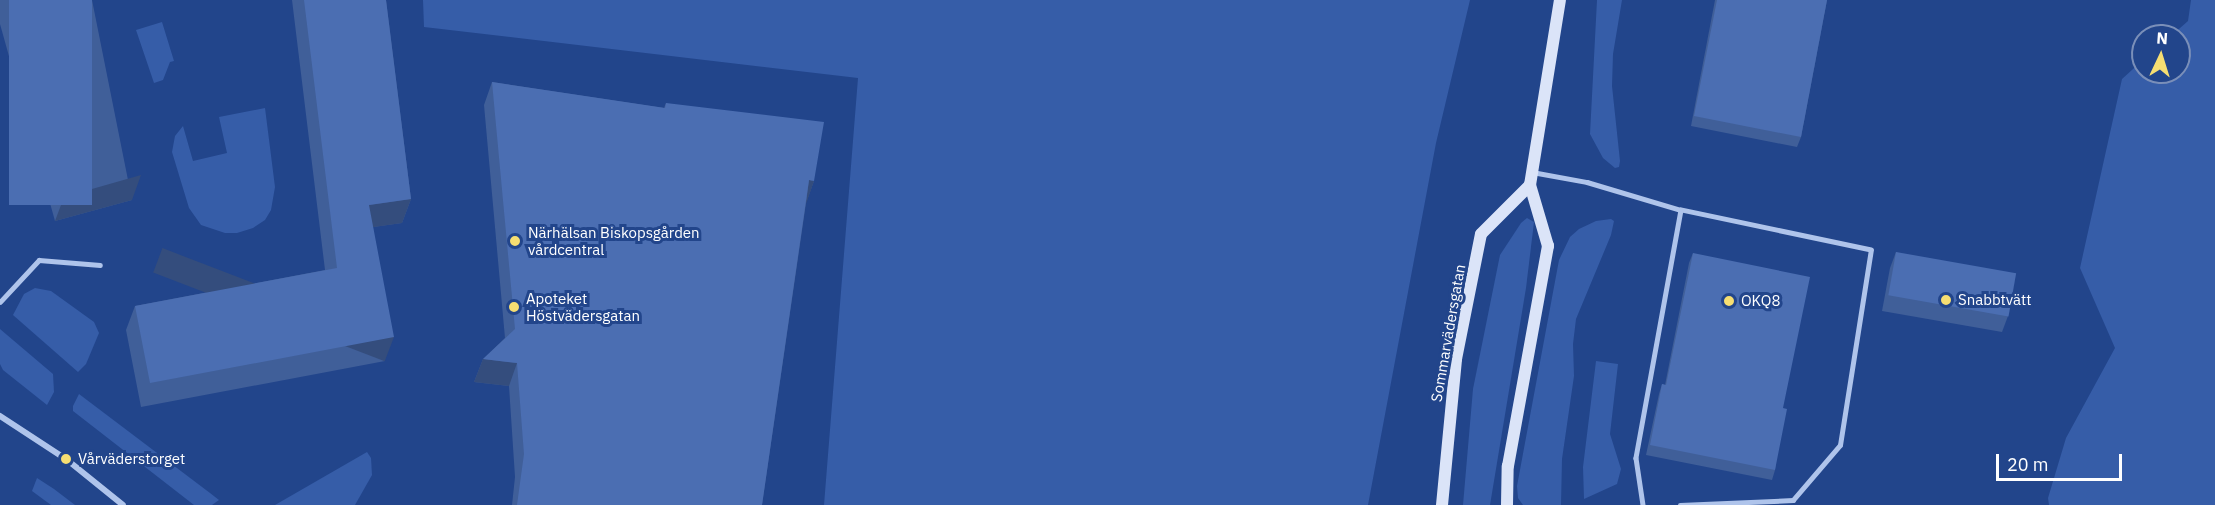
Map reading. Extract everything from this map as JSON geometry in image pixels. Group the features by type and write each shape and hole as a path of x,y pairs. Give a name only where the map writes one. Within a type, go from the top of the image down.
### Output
{"street":[{"path":"1507,505 1508,466 1548,246 1530,186 1560,0"},
{"name":"Sommarvädersgatan","path":"1442,505 1456,359 1481,234 1530,186"},
{"path":"0,416 66,459 123,505"}],"lane":[{"path":"1531,172 1587,183 1681,210 1871,250 1840,445 1793,500 1680,505"},
{"path":"1643,505 1636,458 1681,210"},
{"path":"0,302 39,260 100,265"}],"shaded area":[{"path":"423,0 1470,0 1436,143 1368,505 824,505 858,78 424,27"},
{"path":"1597,0 1622,0 1613,54 1612,86 1620,161 1619,167 1615,168 1603,158 1590,134"},
{"path":"2191,0 2215,0 2215,505 2049,505 2048,498 2066,438 2115,348 2080,268 2122,79 2131,71 2131,84 2191,84 2191,24 2185,24 2188,21"},
{"path":"162,22 174,61 170,62 163,80 154,83 136,30"},
{"path":"265,108 275,187 271,210 265,220 253,228 237,233 225,233 201,225 189,208 172,152 175,136 183,126 193,161 227,153 219,117"},
{"path":"1527,218 1534,222 1526,288 1490,505 1463,505 1473,389 1500,255 1521,223"},
{"path":"1611,219 1614,221 1611,235 1576,319 1573,344 1574,376 1562,459 1561,505 1523,505 1518,498 1517,486 1559,260 1570,237 1579,229 1596,221"},
{"path":"35,288 51,291 94,322 99,333 86,364 78,372 13,315 24,294"},
{"path":"0,329 53,374 54,392 47,405 3,370 0,364"},
{"path":"1596,361 1618,364 1610,434 1621,469 1617,484 1584,499 1583,467"},
{"path":"79,394 219,500 212,505 194,505 73,411"},
{"path":"367,452 371,458 372,475 355,505 275,505"},
{"path":"37,478 75,505 51,505 32,491"}],"building":[{"path":"9,0 92,0 92,205 9,205"},
{"path":"304,0 386,0 411,199 369,205 394,337 150,383 135,306 337,268"},
{"path":"1717,0 1827,0 1801,137 1694,116"},
{"path":"492,82 665,108 666,103 824,122 814,181 809,180 762,505 517,505 524,454 517,363 483,359 515,329"},
{"name":"Snabbtvätt","path":"1896,252 2016,273 2009,317 1888,295"},
{"path":"1693,253 1810,277 1783,408 1787,409 1775,470 1650,445 1662,384 1666,385"}],"place":[{"name":"Närhälsan Biskopsgården vårdcentral","path":"515,241"},
{"name":"Snabbtvätt","path":"1946,300"},
{"name":"OKQ8","path":"1729,301"},
{"name":"Apoteket Höstvädersgatan","path":"514,307"},
{"name":"Vårväderstorget","path":"66,459"}]}
